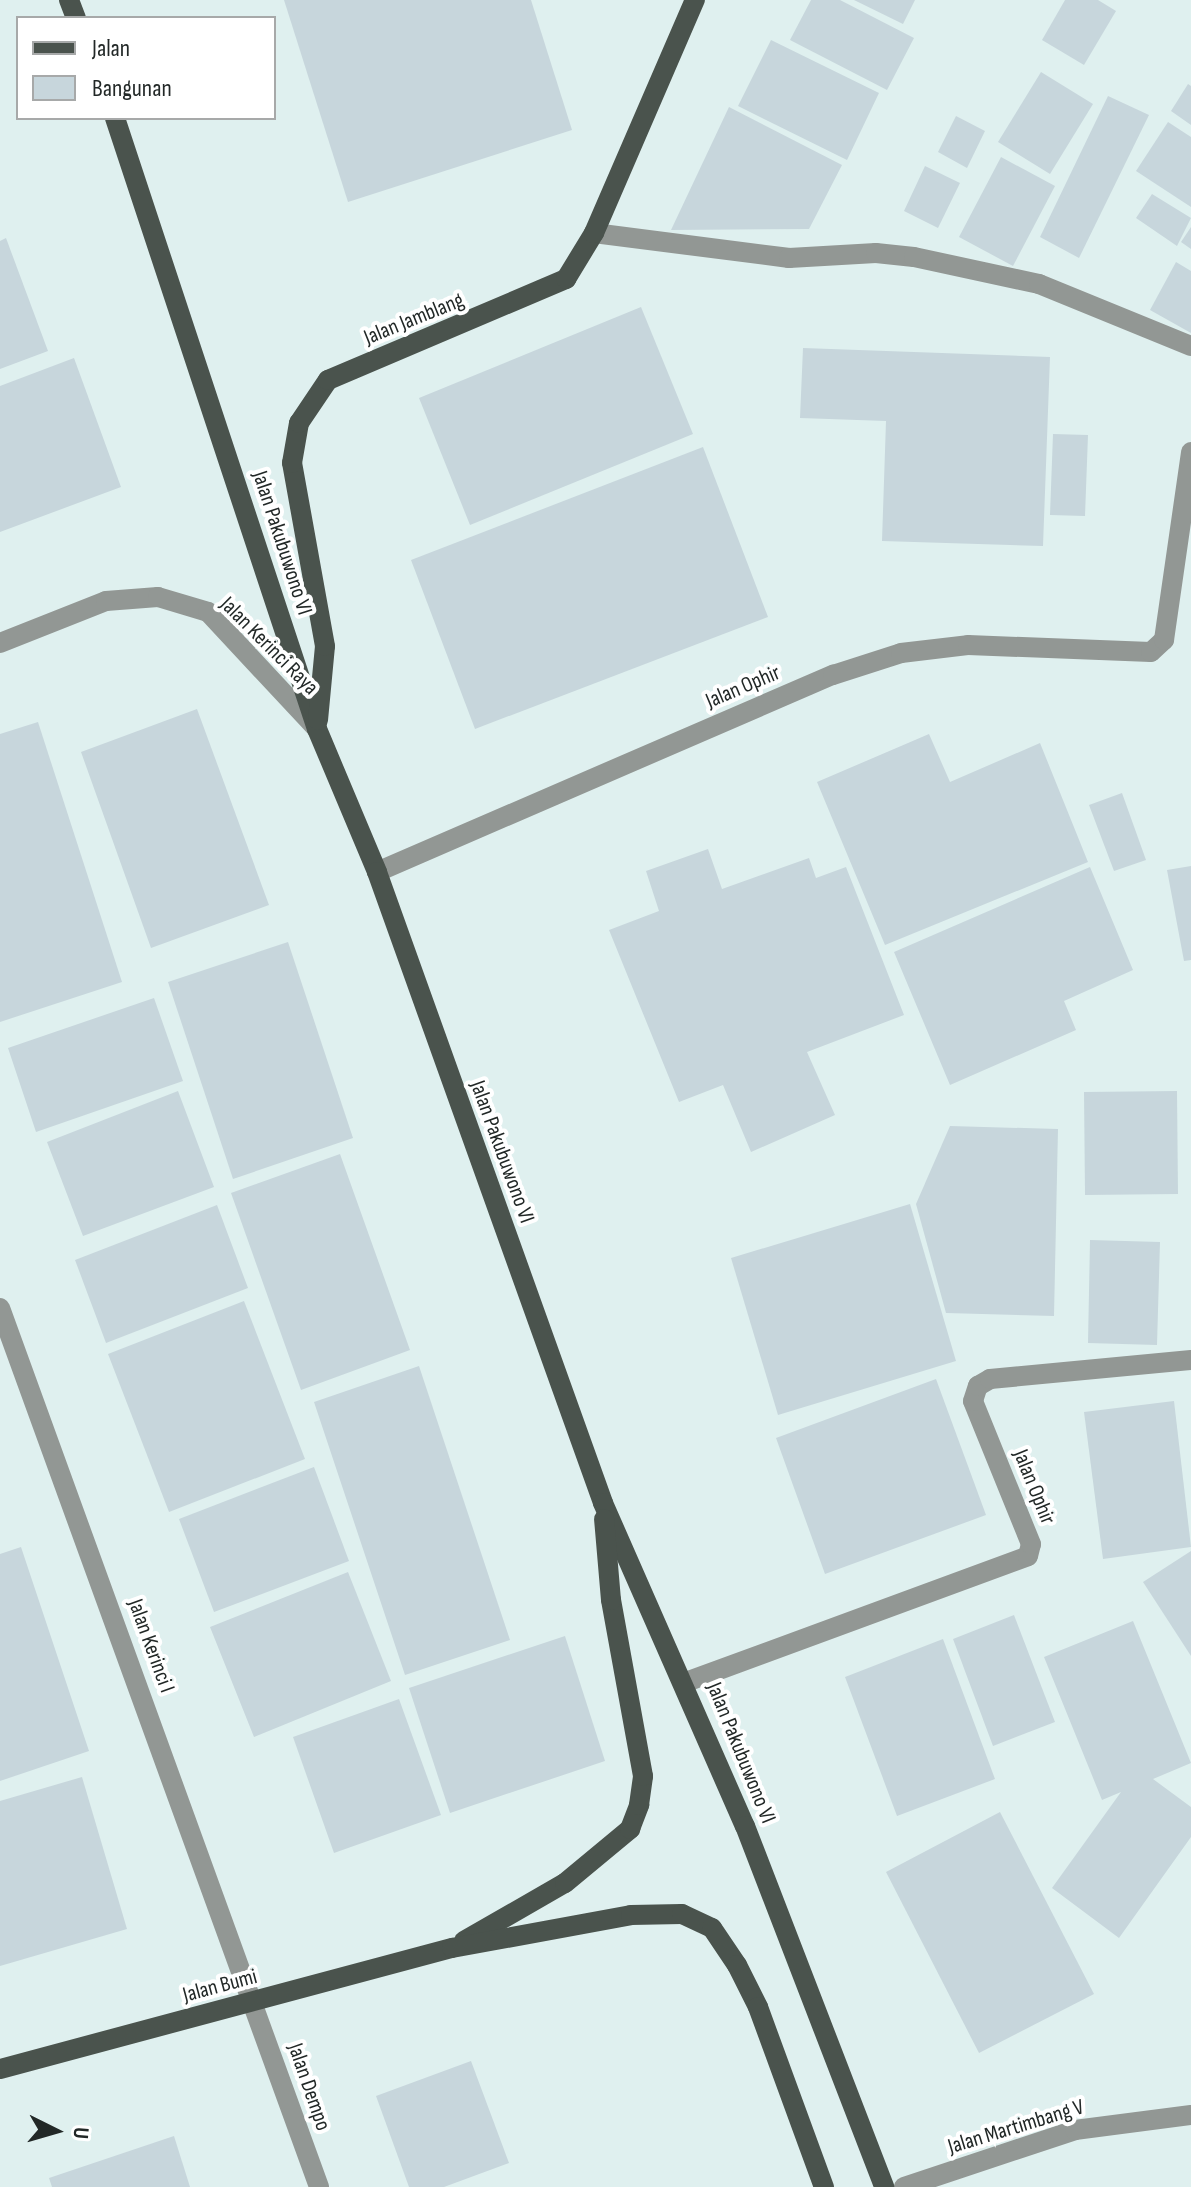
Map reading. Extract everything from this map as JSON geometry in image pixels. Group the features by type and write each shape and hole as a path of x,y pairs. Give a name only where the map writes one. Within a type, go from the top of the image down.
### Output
{"main road":[{"name":"Jalan Jamblang","path":"317,729 325,646 292,463 299,423 328,380 550,289 581,261 695,0"},
{"name":"Jalan Pakubuwono VI","path":"116,120 317,729 377,872 603,1503 686,1682 884,2187"},
{"path":"452,1948 565,1883 630,1829 639,1805 643,1776 611,1600 603,1503"},
{"path":"452,1948 631,1915 682,1914 712,1928 758,2007 824,2187"},
{"name":"Jalan Bumi","path":"0,2069 452,1948"}],"street":[{"path":"594,233 789,258 876,253 914,257 1039,284 1191,346"},
{"name":"Jalan Ophir","path":"377,872 833,675 901,653 968,645 1151,652 1164,640 1191,452"},
{"name":"Jalan Kerinci Raya","path":"0,643 106,601 158,597 208,612 317,729"},
{"name":"Jalan Kerinci I","path":"0,1308 254,2002"},
{"name":"Jalan Ophir","path":"686,1682 1028,1556 1031,1544 973,1401 978,1386 990,1379 1191,1360"},
{"name":"Jalan Dempo","path":"254,2002 319,2187"},
{"name":"Jalan Martimbang V","path":"904,2187 1075,2130 1191,2115"}],"building":[{"path":"284,0 531,0 572,130 348,202"},
{"path":"811,0 840,0 914,38 887,90 790,40"},
{"path":"854,0 915,0 903,24"},
{"path":"1065,0 1098,0 1116,11 1084,65 1042,40"},
{"path":"771,40 879,93 847,160 738,106"},
{"path":"1041,72 1093,104 1050,174 998,142"},
{"path":"1188,84 1191,86 1191,125 1171,111"},
{"path":"1108,96 1149,115 1079,258 1040,237"},
{"path":"729,107 842,165 809,229 671,230"},
{"path":"956,116 985,131 967,168 938,152"},
{"path":"1168,122 1191,137 1191,207 1136,171"},
{"path":"1001,157 1055,186 1013,266 959,237"},
{"path":"925,166 960,183 938,228 904,211"},
{"path":"1152,194 1191,218 1177,246 1136,218"},
{"path":"1191,227 1191,249 1181,242"},
{"path":"6,238 48,351 0,369 0,241"},
{"path":"1176,262 1191,271 1191,333 1150,310"},
{"path":"641,307 693,434 470,525 419,398"},
{"path":"803,348 1050,357 1043,546 882,541 886,421 800,418"},
{"path":"74,358 121,487 0,532 0,386"},
{"path":"1053,434 1088,435 1085,516 1050,515"},
{"path":"703,447 768,617 475,729 411,560"},
{"path":"197,709 269,905 151,948 81,752"},
{"path":"38,722 122,982 0,1022 0,734"},
{"path":"929,734 950,782 1040,743 1088,862 885,945 817,782"},
{"path":"1122,793 1146,860 1114,871 1089,805"},
{"path":"708,849 722,889 809,858 816,878 846,867 904,1015 807,1052 835,1115 751,1152 723,1085 679,1102 609,930 659,911 646,871"},
{"path":"1191,866 1191,960 1184,961 1167,870"},
{"path":"1090,867 1133,970 1064,1001 1076,1030 950,1085 894,952"},
{"path":"288,942 353,1138 233,1179 168,982"},
{"path":"154,998 183,1081 36,1132 8,1048"},
{"path":"178,1091 214,1187 83,1236 47,1142"},
{"path":"1177,1091 1178,1194 1085,1195 1084,1092"},
{"path":"950,1126 1058,1129 1054,1316 946,1313 916,1204"},
{"path":"340,1154 410,1350 301,1390 231,1193"},
{"path":"910,1204 956,1361 778,1415 731,1258"},
{"path":"217,1205 248,1288 106,1343 75,1260"},
{"path":"1090,1240 1160,1242 1157,1345 1088,1343"},
{"path":"244,1301 305,1459 169,1512 108,1354"},
{"path":"419,1366 510,1640 405,1675 314,1402"},
{"path":"936,1379 986,1515 825,1574 776,1438"},
{"path":"1174,1401 1191,1547 1103,1559 1084,1412"},
{"path":"314,1467 349,1561 214,1612 179,1519"},
{"path":"21,1547 89,1751 0,1781 0,1554"},
{"path":"1191,1551 1191,1656 1143,1582"},
{"path":"348,1572 391,1681 254,1737 210,1627"},
{"path":"1014,1615 1055,1722 993,1746 953,1639"},
{"path":"1133,1621 1191,1763 1153,1779 1191,1807 1191,1837 1119,1938 1052,1888 1121,1792 1102,1800 1044,1657"},
{"path":"565,1636 605,1761 450,1813 409,1688"},
{"path":"943,1639 995,1779 897,1816 845,1677"},
{"path":"399,1699 441,1815 334,1853 293,1737"},
{"path":"82,1777 127,1929 0,1966 0,1801"},
{"path":"1000,1812 1094,1994 979,2053 886,1872"},
{"path":"471,2061 509,2163 444,2187 409,2187 376,2096"},
{"path":"174,2136 190,2187 52,2187 49,2178"}]}
